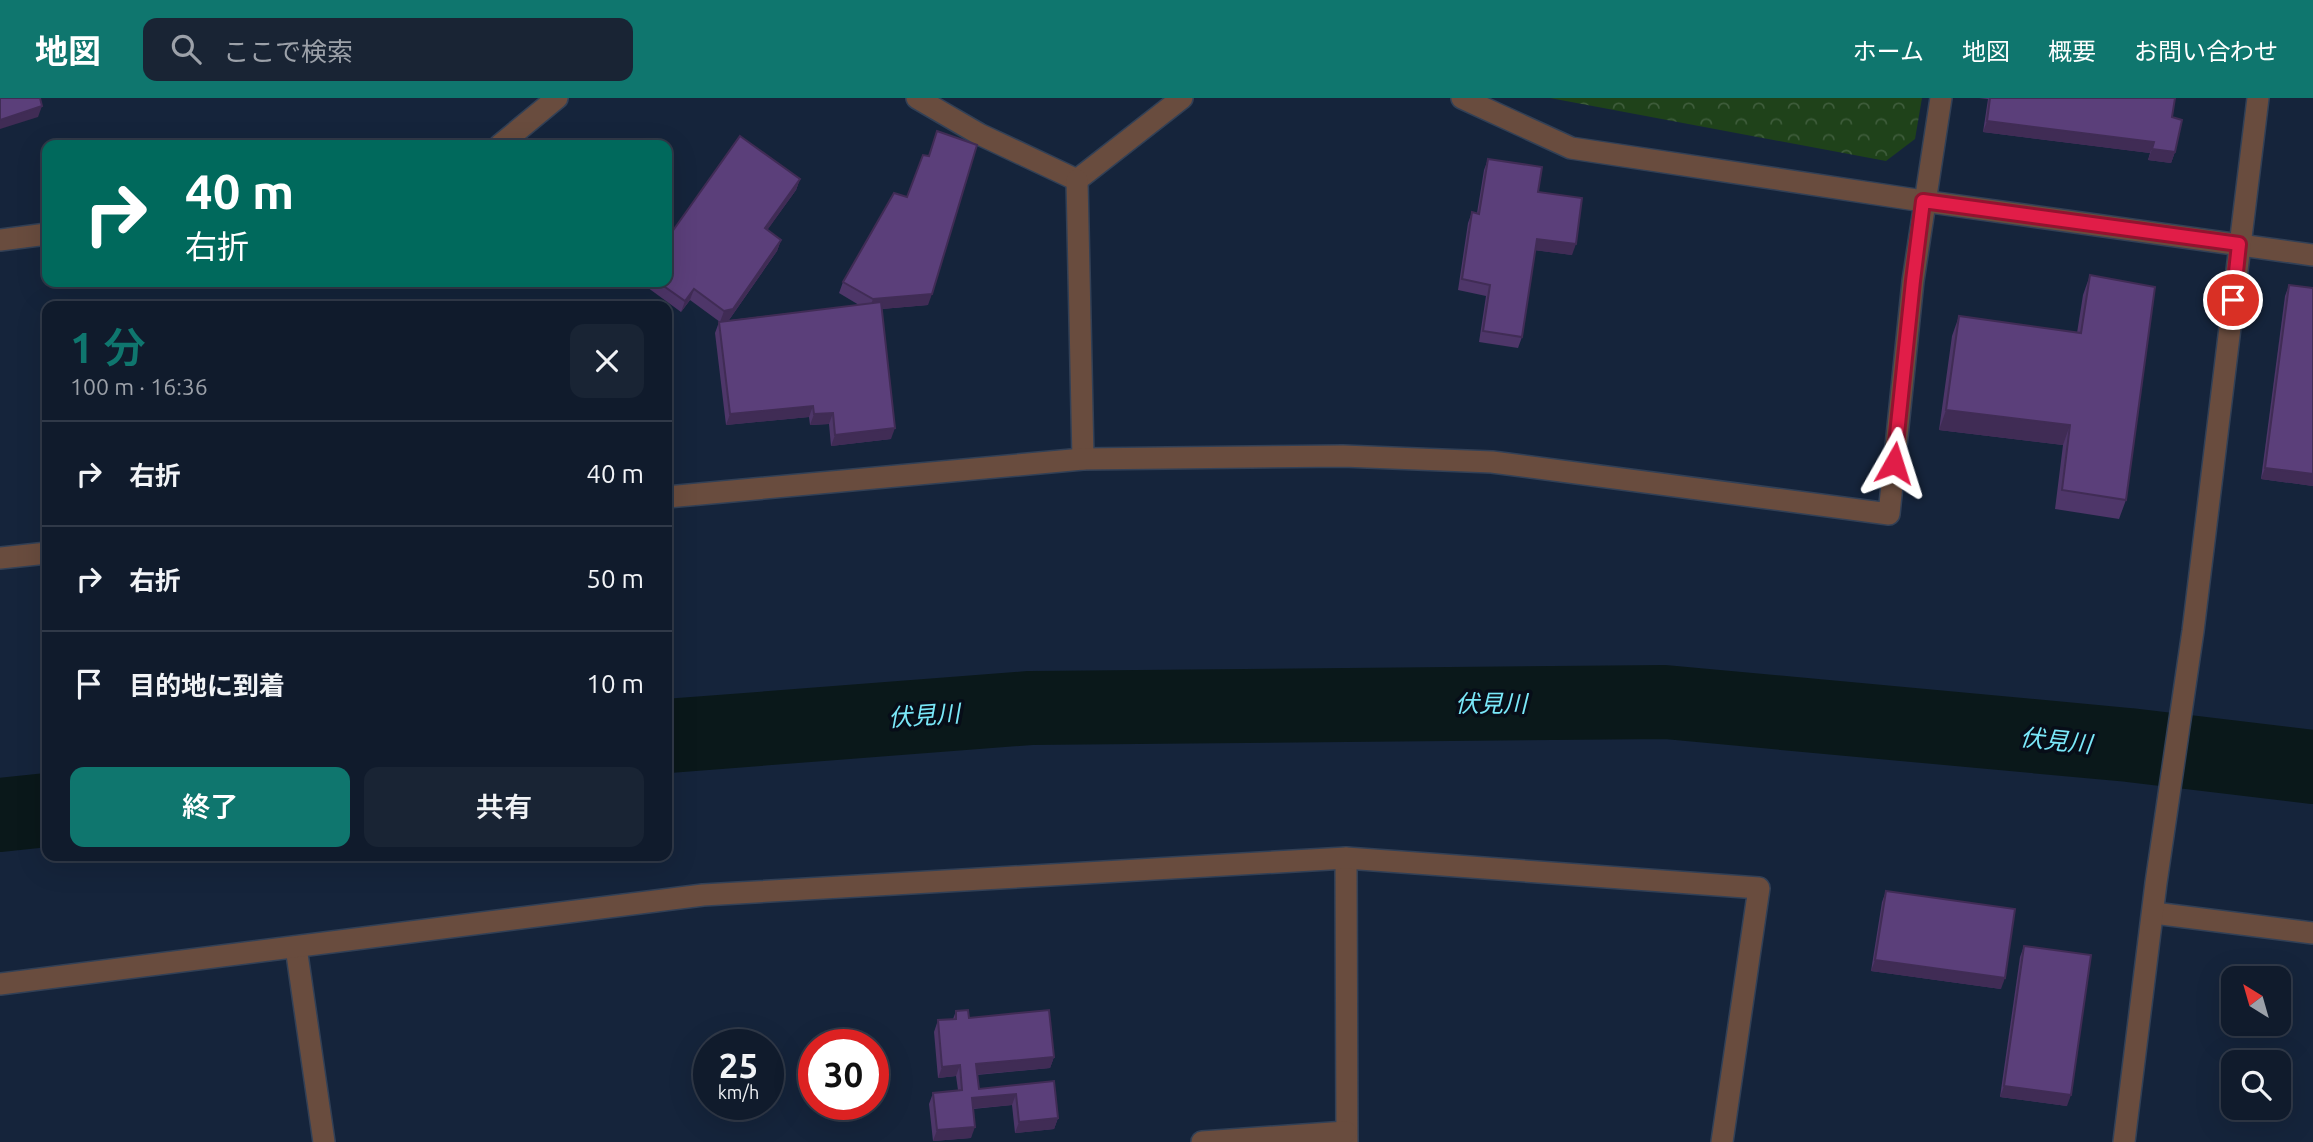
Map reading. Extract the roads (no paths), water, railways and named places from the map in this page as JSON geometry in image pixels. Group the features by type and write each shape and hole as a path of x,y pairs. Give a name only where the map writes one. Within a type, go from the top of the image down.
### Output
{"street":[{"path":"506,140 557,98"},
{"path":"917,98 979,134 1077,180"},
{"path":"1077,180 1182,98"},
{"path":"1462,98 1571,148 1923,201 2313,255"},
{"path":"672,497 1083,460 1343,456 1492,462 1889,514 1923,201 1941,98"},
{"path":"2124,1142 2193,631 2258,98"},
{"path":"1077,180 1083,460"},
{"path":"0,240 42,234"},
{"path":"0,558 42,554"},
{"path":"1202,1142 1347,1137 1346,858"},
{"path":"0,984 703,895 1346,858 1759,888 1722,1142"},
{"path":"2154,913 2313,933"},
{"path":"296,947 324,1142"}],"waterway":[{"name":"伏見川","path":"672,736 1030,708 1665,702 2129,745 2313,767"},
{"name":"伏見川","path":"0,815 42,811"}]}
